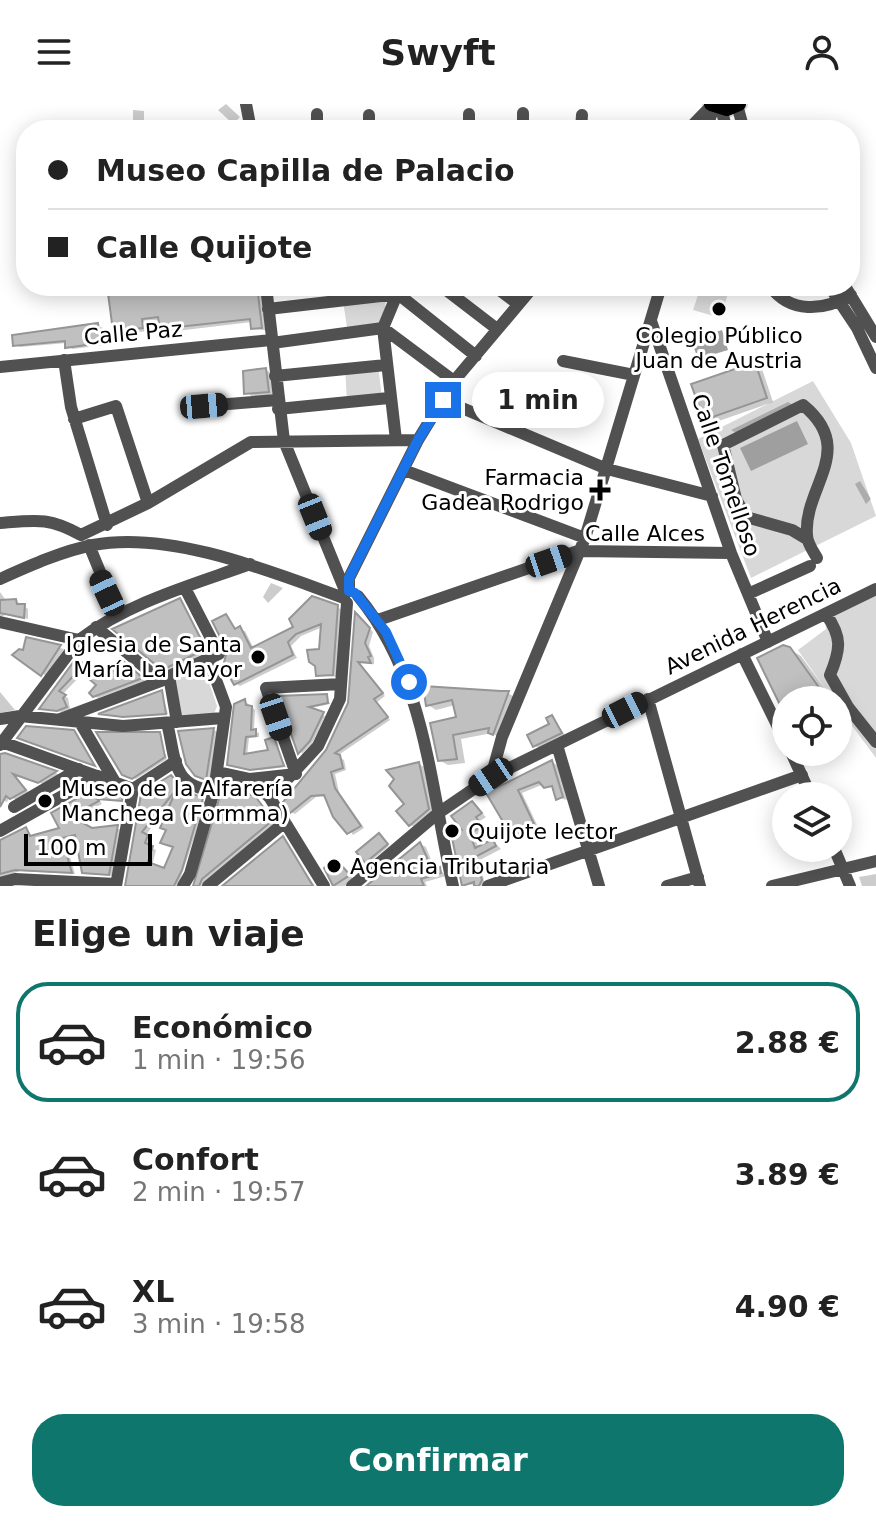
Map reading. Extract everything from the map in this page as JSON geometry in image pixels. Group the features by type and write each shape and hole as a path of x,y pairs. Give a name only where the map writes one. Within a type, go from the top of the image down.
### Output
{"main road":[{"path":"715,106 738,105"}],"street":[{"path":"699,120 715,106"},
{"path":"523,113 523,120"},
{"path":"317,114 317,120"},
{"path":"469,114 469,120"},
{"path":"369,115 369,120"},
{"path":"582,115 582,120"},
{"path":"267,296 277,404 284,441 350,598"},
{"path":"268,309 358,296"},
{"path":"396,296 383,328 396,440"},
{"path":"406,296 476,356"},
{"path":"454,296 497,329"},
{"path":"507,296 518,304"},
{"path":"270,798 296,774 318,746 340,699 350,598 349,578 418,440 454,381 525,296"},
{"path":"491,777 502,737 585,538 658,296"},
{"path":"781,296 789,303 806,308 839,296"},
{"path":"846,296 876,337"},
{"path":"846,296 876,368"},
{"name":"Calle Tomelloso","path":"651,321 731,553 768,642"},
{"path":"383,328 454,381"},
{"name":"Calle Paz","path":"0,367 271,342 383,328"},
{"path":"64,360 74,419 103,527 104,543"},
{"path":"563,361 634,375"},
{"path":"275,376 386,365"},
{"path":"204,406 389,398"},
{"path":"443,400 607,469 712,496"},
{"path":"748,594 813,562 807,539 807,514 821,485 827,460 821,426 817,417 803,405 723,445 733,488 746,517 792,530 807,539"},
{"path":"74,419 116,406 148,503"},
{"path":"0,579 84,543 103,527 251,442 418,440"},
{"path":"404,470 585,538"},
{"path":"0,523 56,521 84,543 117,613"},
{"path":"84,543 157,545 250,564 350,598 378,620 398,656 416,705 453,886"},
{"name":"Calle Alces","path":"378,620 578,551 731,553"},
{"path":"133,789 1,744 79,640 96,627 117,613 250,564"},
{"path":"183,886 190,874 214,791 226,707 214,656 185,588"},
{"name":"Avenida Herencia","path":"352,886 437,814 491,777 876,589"},
{"path":"826,614 838,631 841,647 830,675 848,707 876,742"},
{"path":"0,622 79,640"},
{"path":"96,627 165,679 179,775 188,785 214,791"},
{"path":"742,654 772,715"},
{"path":"57,720 165,679 214,656"},
{"path":"296,774 266,688 341,684"},
{"path":"648,699 699,882 667,886"},
{"path":"0,719 20,716 81,724 223,718"},
{"path":"81,724 115,782"},
{"path":"557,745 599,886"},
{"path":"0,883 15,879 116,885 133,789 176,761"},
{"path":"798,766 805,782"},
{"path":"14,807 79,769"},
{"path":"218,772 250,779 296,774"},
{"path":"488,886 802,775"},
{"path":"0,831 98,776"},
{"path":"250,779 270,798 324,886"},
{"path":"208,886 285,822"},
{"path":"772,886 876,861"},
{"path":"840,862 850,886"}],"shaded area":[{"path":"386,296 383,328 348,334 343,301"},
{"path":"698,296 727,296 721,318 693,310"},
{"path":"722,330 728,350 698,359 691,340"},
{"path":"378,365 382,398 347,402 345,368"},
{"path":"813,381 851,443 876,516 751,578 698,439"},
{"path":"797,421 808,444 751,471 740,448"},
{"path":"876,594 876,758 852,726 852,686 823,686 798,650 826,629 825,619"},
{"path":"203,665 217,706 214,714 181,718 174,678"}],"building":[{"path":"108,296 258,296 262,328 251,329 250,319 160,329 158,317 142,319 143,328 113,331"},
{"path":"98,323 100,343 65,348 65,341 13,346 12,335"},
{"path":"755,362 767,398 704,420 691,384"},
{"path":"266,368 269,392 244,394 243,371"},
{"path":"312,596 338,605 333,675 316,676 315,666 309,662 307,650 319,649 321,624 296,634 288,642 293,655 234,685 229,676 225,678 222,670 227,651 212,621 226,614 235,629 240,626 251,648 293,627 289,619"},
{"path":"180,598 206,649 162,670 112,629"},
{"path":"16,599 17,604 25,604 24,618 0,613 0,600"},
{"path":"355,612 370,628 365,643 371,663 358,662 383,693 374,699 388,717 335,753 340,755 343,768 331,772 335,788 361,826 347,834 333,817 324,795 311,796 290,813 283,802 326,750 348,703"},
{"path":"26,637 61,645 41,676 12,655 19,649 23,650"},
{"path":"783,645 790,647 818,686 772,686 772,689 757,658"},
{"path":"77,657 96,679 108,667 112,672 122,660 143,678 93,697 89,693 96,685 79,670 59,691 66,695 63,698 67,707 57,711 39,709"},
{"path":"423,686 509,691 493,735 488,733 489,728 453,735 457,759 438,761 430,723 456,717 452,700 426,706"},
{"path":"162,690 166,714 123,717 98,714"},
{"path":"327,694 328,703 309,707 324,712 310,741 298,754 278,696"},
{"path":"245,699 246,705 252,706 251,730 256,729 256,736 246,737 244,754 268,750 265,740 274,737 284,766 250,770 227,765 234,704"},
{"path":"552,715 562,733 533,747 527,735 549,724 546,718"},
{"path":"26,726 74,730 95,766 17,738"},
{"path":"214,728 206,780 195,776 186,764 178,731"},
{"path":"96,732 160,732 165,757 132,779 122,775"},
{"path":"0,754 57,771 38,783 13,774 26,790 10,799 6,796 0,807"},
{"path":"552,760 563,797 556,800 552,786 544,788 539,782 518,790 535,826 512,837 486,793"},
{"path":"419,762 429,809 409,826 396,811 404,804 389,786 394,779 386,770"},
{"path":"171,775 184,790 203,798 182,870 174,886 125,886 141,794","holes":["176,790 160,828 166,830 160,843 173,847 164,868 148,862 153,846 145,843 148,835 142,832"]},
{"path":"224,783 246,787 244,793 255,796 273,820 202,879 199,886 193,886"},
{"path":"98,786 123,795 122,801 97,799 99,801 84,809 87,818 79,821 92,828 118,825 109,875 82,873 75,835 62,838 72,873 15,870 0,874 0,840 26,827 30,836 59,828 51,813 92,790 97,798"},
{"path":"472,801 482,813 476,817 482,826 470,834 475,848 493,839 496,846 475,857 482,880 479,886 474,886 474,882 462,886 452,838 462,830 451,816"},
{"path":"379,833 388,844 365,863 356,852"},
{"path":"283,836 313,886 222,886"},
{"path":"420,842 432,869 440,867 441,873 421,879 424,886 366,886"},
{"name":"Agencia Tributaria","path":"335,858 350,875 333,886 324,868"}],"place":[{"name":"Colegio Público Juan de Austria","path":"719,309"},
{"name":"Farmacia Gadea Rodrigo","path":"600,490"},
{"name":"Iglesia de Santa María La Mayor","path":"258,657"},
{"name":"Museo de la Alfarería Manchega (Formma)","path":"45,801"},
{"name":"Quijote lector","path":"452,831"},
{"name":"Agencia Tributaria","path":"334,866"}],"route":[{"path":"409,682 386,632 355,593 349,591 349,578 418,440 443,400"}]}
